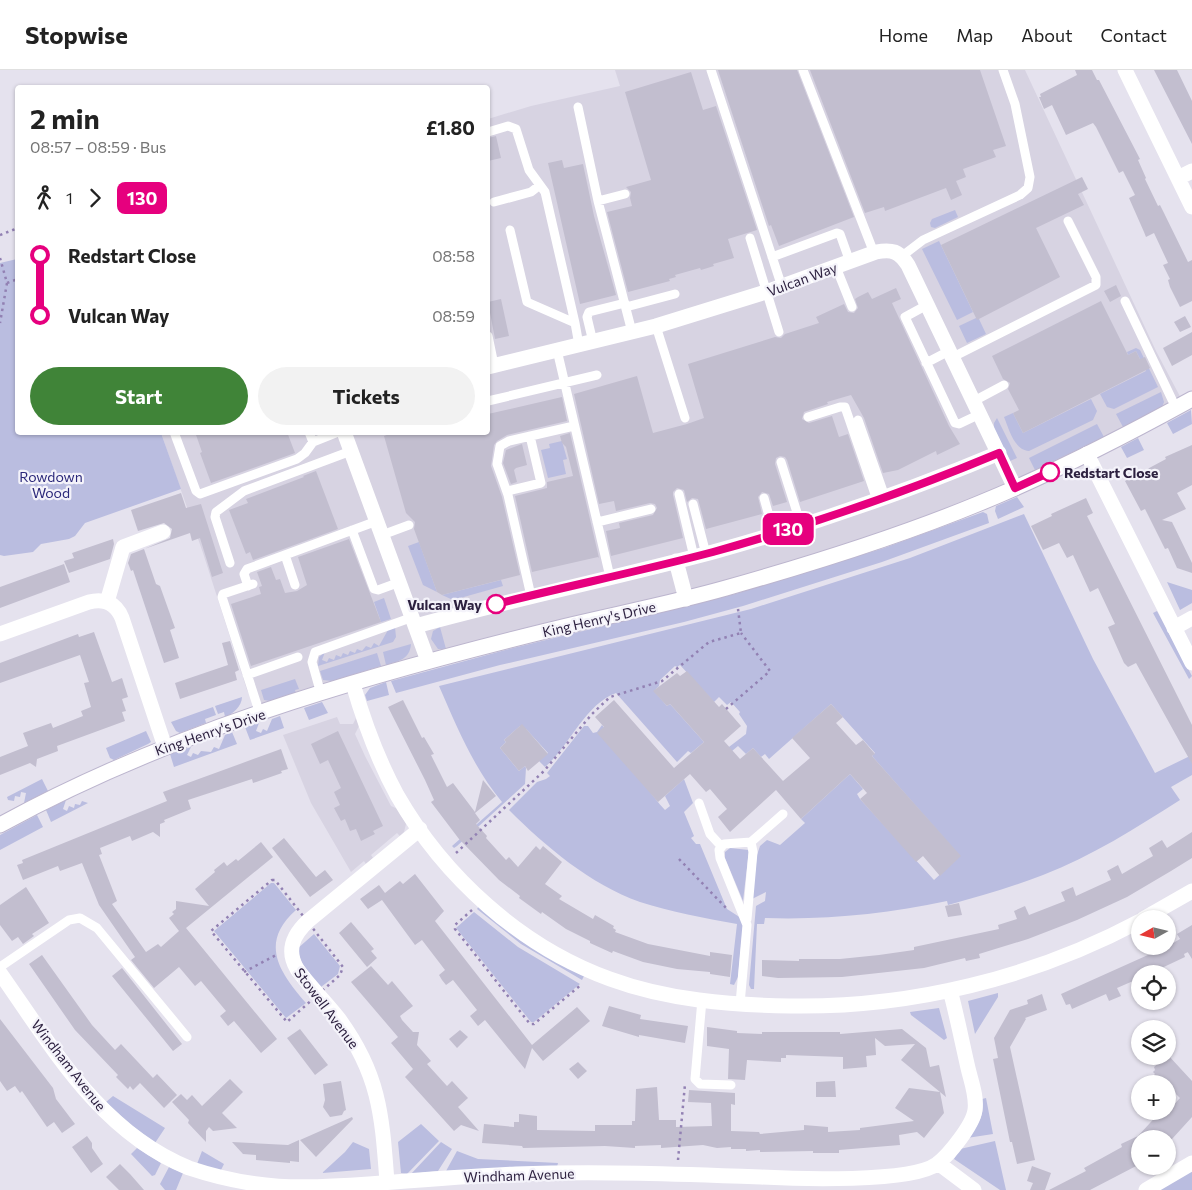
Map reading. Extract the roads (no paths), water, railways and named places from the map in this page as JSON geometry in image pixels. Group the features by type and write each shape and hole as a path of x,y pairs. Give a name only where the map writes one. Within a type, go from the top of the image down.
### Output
{"street":[{"path":"1126,70 1192,207"},
{"path":"1178,178 1192,171"},
{"name":"Vulcan Way","path":"491,366 656,326 782,287 874,253 892,250 902,256"},
{"path":"902,256 1015,488"},
{"name":"King Henry's Drive","path":"0,825 104,773 165,747 321,694 428,661 548,630 686,599 755,580 876,541 1015,488 1087,454 1192,399"},
{"path":"345,435 428,661"},
{"path":"414,621 610,577 700,555 774,534 881,498 999,453"},
{"path":"1087,454 1192,663"},
{"path":"107,602 123,547 163,532"},
{"path":"676,561 686,599"},
{"path":"0,634 89,602 99,600 107,602 116,608 120,614 165,747"},
{"path":"1174,628 1192,618"},
{"path":"353,684 365,723 380,759 404,806 446,863 482,900 548,949 594,972 650,990 702,1000 740,1004 842,1005 905,999 1008,975 1108,937 1131,925"},
{"name":"Stowell Avenue","path":"386,1182 382,1120 375,1086 354,1042 297,969 291,952 296,934 308,921 420,829"},
{"path":"1159,910 1192,891"},
{"name":"Windham Avenue","path":"0,973 87,1093 110,1117 140,1142 177,1163 224,1181 264,1188 307,1190 386,1182 565,1173 722,1183 857,1177 914,1172 938,1163 956,1144 971,1122 976,1107 950,990"},
{"path":"938,1163 974,1190"},
{"path":"1146,1190 1192,1163"}],"lane":[{"path":"711,70 782,287"},
{"path":"803,70 874,253"},
{"path":"902,256 923,240 1020,195 1028,188 1030,177 1015,104 1003,70"},
{"path":"578,107 598,201 632,332"},
{"path":"490,131 508,126 516,129 529,170 545,192 575,323 586,343"},
{"path":"494,202 531,192 540,185"},
{"path":"598,201 625,194"},
{"path":"926,363 951,354 1096,285 1096,278 1068,221"},
{"path":"510,230 527,302 575,323"},
{"path":"772,257 837,233 840,234 850,262"},
{"path":"750,238 779,332"},
{"path":"836,268 852,307"},
{"path":"586,343 588,314 592,310 675,294"},
{"path":"1125,301 1176,408"},
{"path":"927,305 907,315 905,320 955,423 959,424 1004,385"},
{"path":"656,326 684,418"},
{"path":"557,350 610,577"},
{"path":"490,401 597,375"},
{"path":"808,417 840,407 844,408 881,498"},
{"path":"858,420 881,498"},
{"path":"531,596 507,492 497,464 500,446 509,441 574,426"},
{"path":"175,435 196,491 200,494 297,459 305,453 312,442 330,435"},
{"path":"310,435 312,442"},
{"path":"507,492 540,483 530,436"},
{"path":"230,563 215,517 216,512 244,492 351,451"},
{"path":"781,462 801,525"},
{"path":"679,494 700,555"},
{"path":"764,498 774,534"},
{"path":"693,504 700,555"},
{"path":"597,522 652,509"},
{"path":"260,714 222,597 223,594 250,585 244,574 245,570 352,530 408,525"},
{"path":"352,530 374,589 378,590 400,582"},
{"path":"285,555 295,585"},
{"path":"321,694 312,659 316,652 414,621"},
{"path":"247,675 298,657"},
{"path":"699,803 710,834 721,846 720,858 746,922"},
{"path":"721,846 728,843 742,844 751,842 783,814"},
{"path":"740,1004 753,852 751,842"},
{"path":"0,967 69,920 74,918 86,920 106,938 187,1037"},
{"path":"702,1000 695,1079 700,1084 731,1085"}],"place":[{"name":"Redstart Close","path":"1050,472"},
{"name":"Vulcan Way","path":"496,604"}],"park label":[{"name":"Rowdown Wood","path":"51,484"}]}
